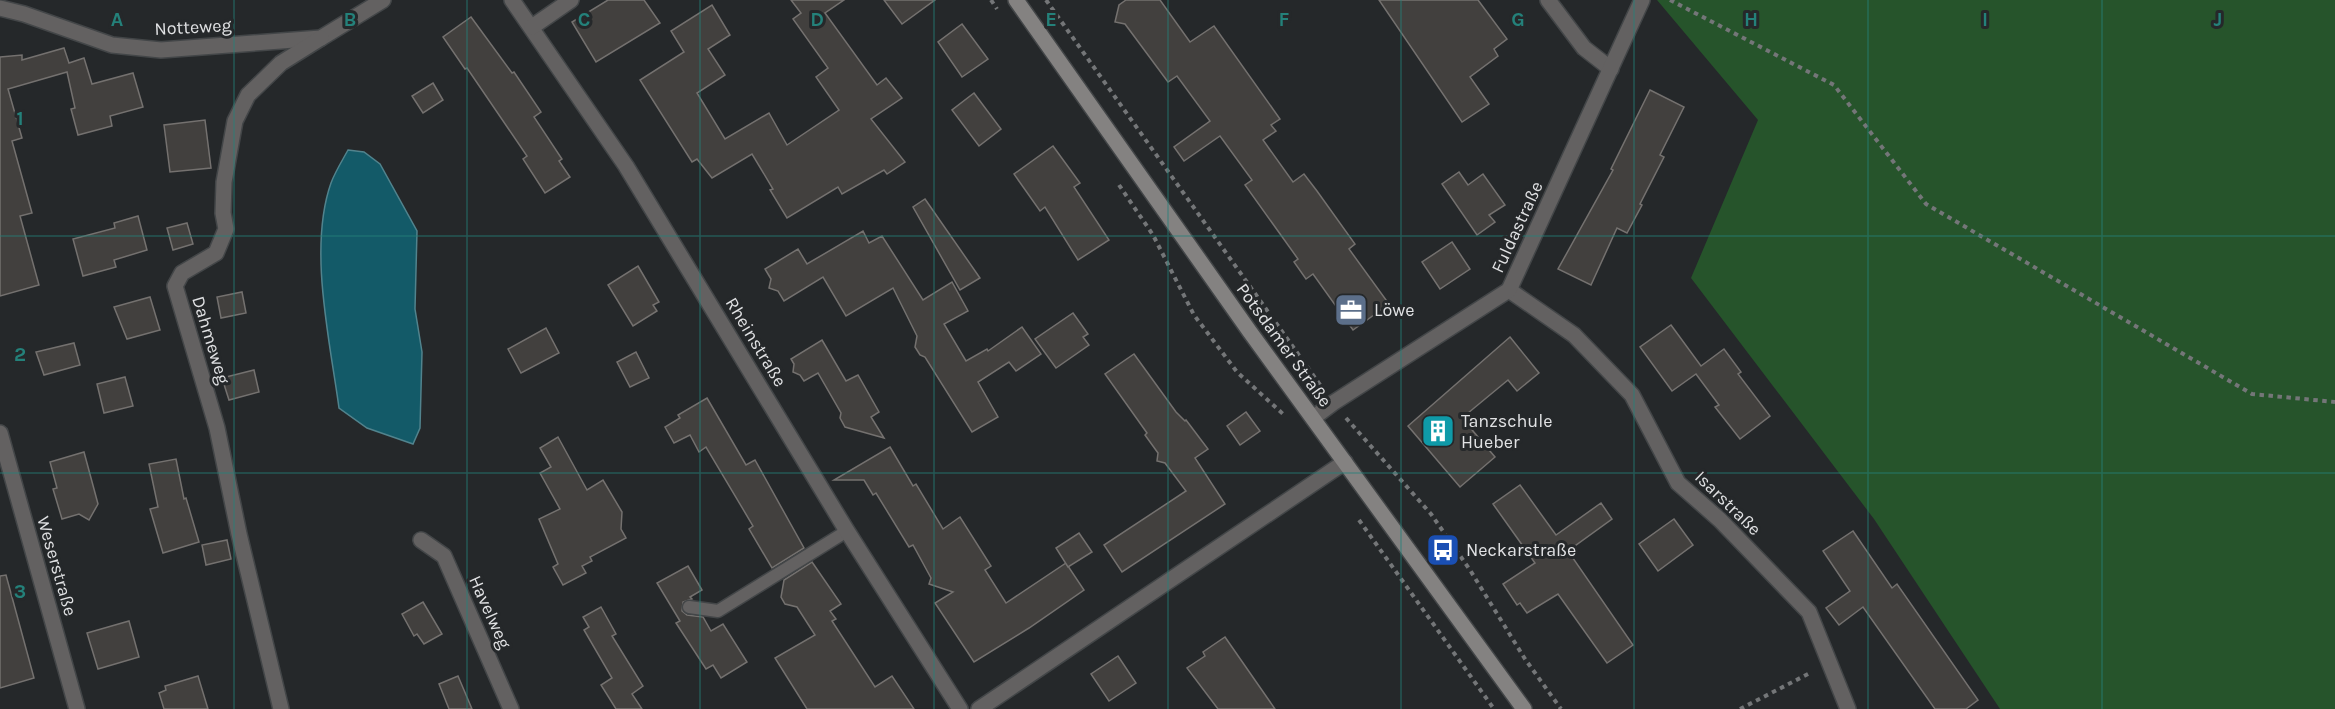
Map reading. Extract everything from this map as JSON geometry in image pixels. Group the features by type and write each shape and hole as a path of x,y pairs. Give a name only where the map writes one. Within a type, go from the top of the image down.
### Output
{"main road":[{"name":"Potsdamer Straße","path":"1016,0 1313,418 1524,709"}],"street":[{"name":"Notteweg","path":"0,8 24,14 112,45 152,49 321,38 383,0"},
{"name":"Rheinstraße","path":"512,0 626,166 847,531 960,709"},
{"path":"532,27 571,0"},
{"path":"1548,0 1584,48 1611,69"},
{"name":"Fuldastraße","path":"1313,418 1509,290 1642,0"},
{"name":"Dahmeweg","path":"281,709 239,534 217,428 175,286 182,273 216,253 226,229 223,213 224,182 235,121 248,95 281,63 321,38"},
{"name":"Isarstraße","path":"1509,290 1574,335 1632,395 1678,483 1720,520 1809,612 1848,709"},
{"name":"Weserstraße","path":"0,433 77,709"},
{"path":"979,709 1345,462"},
{"name":"Havelweg","path":"421,540 444,556 511,709"}],"lane":[{"path":"689,607 718,611 847,531"}],"path":[{"path":"991,0 1004,19"},
{"path":"1046,0 1333,403 1431,514 1470,570 1525,660 1561,709"},
{"path":"1670,0 1834,85 1926,204 2252,394 2335,402"},
{"path":"1114,178 1153,235 1194,315 1237,372 1282,413 1288,422"},
{"path":"1355,514 1494,709"},
{"path":"1740,709 1828,662"}],"green space":[{"path":"1657,0 2335,0 2335,709 2000,709 1874,519 1691,278 1758,120"}],"water":[{"path":"348,150 364,152 380,164 417,231 415,309 422,352 420,428 413,444 367,428 339,408 326,325 321,236 324,209 331,183"}],"building":[{"path":"608,0 644,0 660,23 596,62 572,22"},
{"path":"791,0 844,0 825,13 877,85 886,78 902,98 871,119 905,162 887,174 884,170 842,194 838,187 787,218 752,154 712,178 697,159 692,162 640,80 684,52 671,31 712,5 730,35 708,49 725,75 697,93 725,139 769,113 787,145 839,110 816,77 828,68 793,19 801,13"},
{"path":"884,0 935,0 902,24"},
{"path":"1126,0 1160,0 1190,42 1214,26 1280,119 1271,125 1276,131 1263,140 1293,182 1304,174 1355,244 1349,249 1389,304 1353,330 1313,274 1306,279 1294,262 1298,259 1245,185 1252,180 1220,136 1184,161 1174,147 1210,121 1177,76 1168,82 1125,24 1115,22 1119,5"},
{"path":"1379,0 1478,0 1507,39 1494,49 1498,56 1470,77 1489,104 1462,122"},
{"path":"471,17 512,73 514,72 541,112 534,117 562,159 559,161 570,177 545,193 523,159 527,156 443,37"},
{"path":"962,24 988,59 962,77 938,42"},
{"path":"64,48 69,63 84,58 92,84 133,73 143,107 110,116 112,126 78,135 71,109 75,108 67,72 8,89 22,138 12,141 32,213 20,216 39,285 0,296 0,57 22,55 22,60"},
{"path":"433,83 443,100 423,113 412,96"},
{"path":"1650,90 1684,107 1660,155 1664,157 1640,204 1642,205 1627,233 1617,228 1591,285 1558,269 1613,170 1611,169"},
{"path":"974,93 1001,129 979,146 952,110"},
{"path":"205,120 211,168 170,172 164,125"},
{"path":"1053,146 1080,183 1074,187 1109,240 1078,260 1045,207 1040,211 1014,174"},
{"path":"1459,172 1468,185 1483,174 1505,205 1489,215 1495,222 1477,235 1442,184"},
{"path":"925,199 980,278 960,290 913,207"},
{"path":"138,216 147,250 114,260 116,267 83,276 73,239 115,228 114,223"},
{"path":"187,223 193,244 173,250 167,228"},
{"path":"863,231 869,243 882,236 923,300 952,282 968,311 944,324 966,361 987,349 988,351 1022,327 1041,354 1016,371 1009,362 978,382 998,417 972,432 925,357 920,355 915,347 917,336 893,288 846,316 823,277 784,301 778,291 769,288 771,279 765,269 798,249 807,264"},
{"path":"1452,242 1470,269 1440,289 1422,262"},
{"path":"638,266 659,302 653,305 657,311 633,326 608,285"},
{"path":"242,292 246,313 221,318 217,297"},
{"path":"150,297 160,330 127,339 114,307"},
{"path":"1073,313 1088,334 1083,337 1089,345 1056,368 1035,339"},
{"path":"1671,325 1701,366 1724,349 1741,372 1738,374 1770,416 1740,439 1715,407 1719,405 1696,374 1672,391 1640,347"},
{"path":"546,328 559,353 521,373 508,349"},
{"name":"Tanzschule Hueber","path":"1510,337 1539,373 1517,391 1508,380 1462,418 1495,457 1460,487 1408,426"},
{"path":"822,340 846,381 858,375 879,412 871,417 884,438 845,427 840,418 841,413 818,373 804,381 800,375 793,372 794,364 791,359"},
{"path":"74,343 80,365 44,375 36,352"},
{"path":"636,352 649,378 630,387 617,362"},
{"path":"1134,354 1176,412 1186,420 1208,449 1195,458 1225,504 1122,572 1104,545 1186,491 1165,463 1157,461 1158,453 1145,435 1147,433 1105,374"},
{"path":"254,370 259,392 229,400 222,378"},
{"path":"125,377 133,406 104,413 97,384"},
{"path":"707,398 746,465 755,460 804,548 772,568 749,529 753,526 706,447 699,452 690,435 674,443 665,427 680,418 678,415"},
{"path":"1246,412 1260,431 1240,445 1227,426"},
{"path":"558,437 587,490 603,480 622,512 621,529 626,538 590,557 592,561 582,566 586,573 563,585 553,567 558,564 539,519 560,509 540,473 551,467 540,448"},
{"path":"890,447 913,486 916,484 943,529 960,517 991,566 985,570 1006,603 1066,563 1084,590 974,662 935,603 953,592 929,584 931,578 913,545 909,547 876,493 873,495 864,480 834,480"},
{"path":"84,452 98,504 89,520 79,514 62,519 53,489 57,488 50,462"},
{"path":"176,459 184,499 186,498 199,542 163,553 150,509 158,507 149,464"},
{"path":"1520,485 1556,535 1601,503 1612,519 1568,551 1633,645 1607,663 1558,594 1527,613 1520,603 1517,605 1503,584 1535,563 1493,504"},
{"path":"1674,519 1693,545 1658,571 1639,544"},
{"path":"1853,531 1892,588 1897,584 1978,700 1966,709 1935,709 1863,607 1839,625 1826,608 1850,591 1823,551"},
{"path":"1079,533 1092,552 1068,567 1056,548"},
{"path":"227,540 231,559 206,565 202,545"},
{"path":"812,562 841,604 830,611 836,619 832,621 875,687 892,676 914,709 807,709 775,658 815,635 797,607 785,604 781,597 784,580"},
{"path":"688,566 702,590 690,597 692,599 683,602 682,611 687,615 703,617 711,631 723,624 747,662 721,678 713,665 706,669 676,623 680,621 657,583"},
{"path":"6,575 34,678 0,688 0,576"},
{"path":"423,602 442,634 424,644 417,634 414,636 402,614"},
{"path":"601,607 616,634 612,636 643,686 632,694 642,709 616,709 601,685 612,678 584,630 589,627 583,617"},
{"path":"129,621 139,657 98,669 87,633"},
{"path":"1225,637 1275,709 1218,709 1187,668 1205,656 1203,652"},
{"path":"1118,656 1136,683 1109,701 1091,674"},
{"path":"198,676 208,709 164,709 159,693 166,690 165,686"},
{"path":"458,676 472,709 449,709 439,684"}],"place":[{"name":"Löwe","path":"1351,310"},
{"name":"Tanzschule Hueber","path":"1438,431"},
{"name":"Neckarstraße","path":"1443,550"}]}
